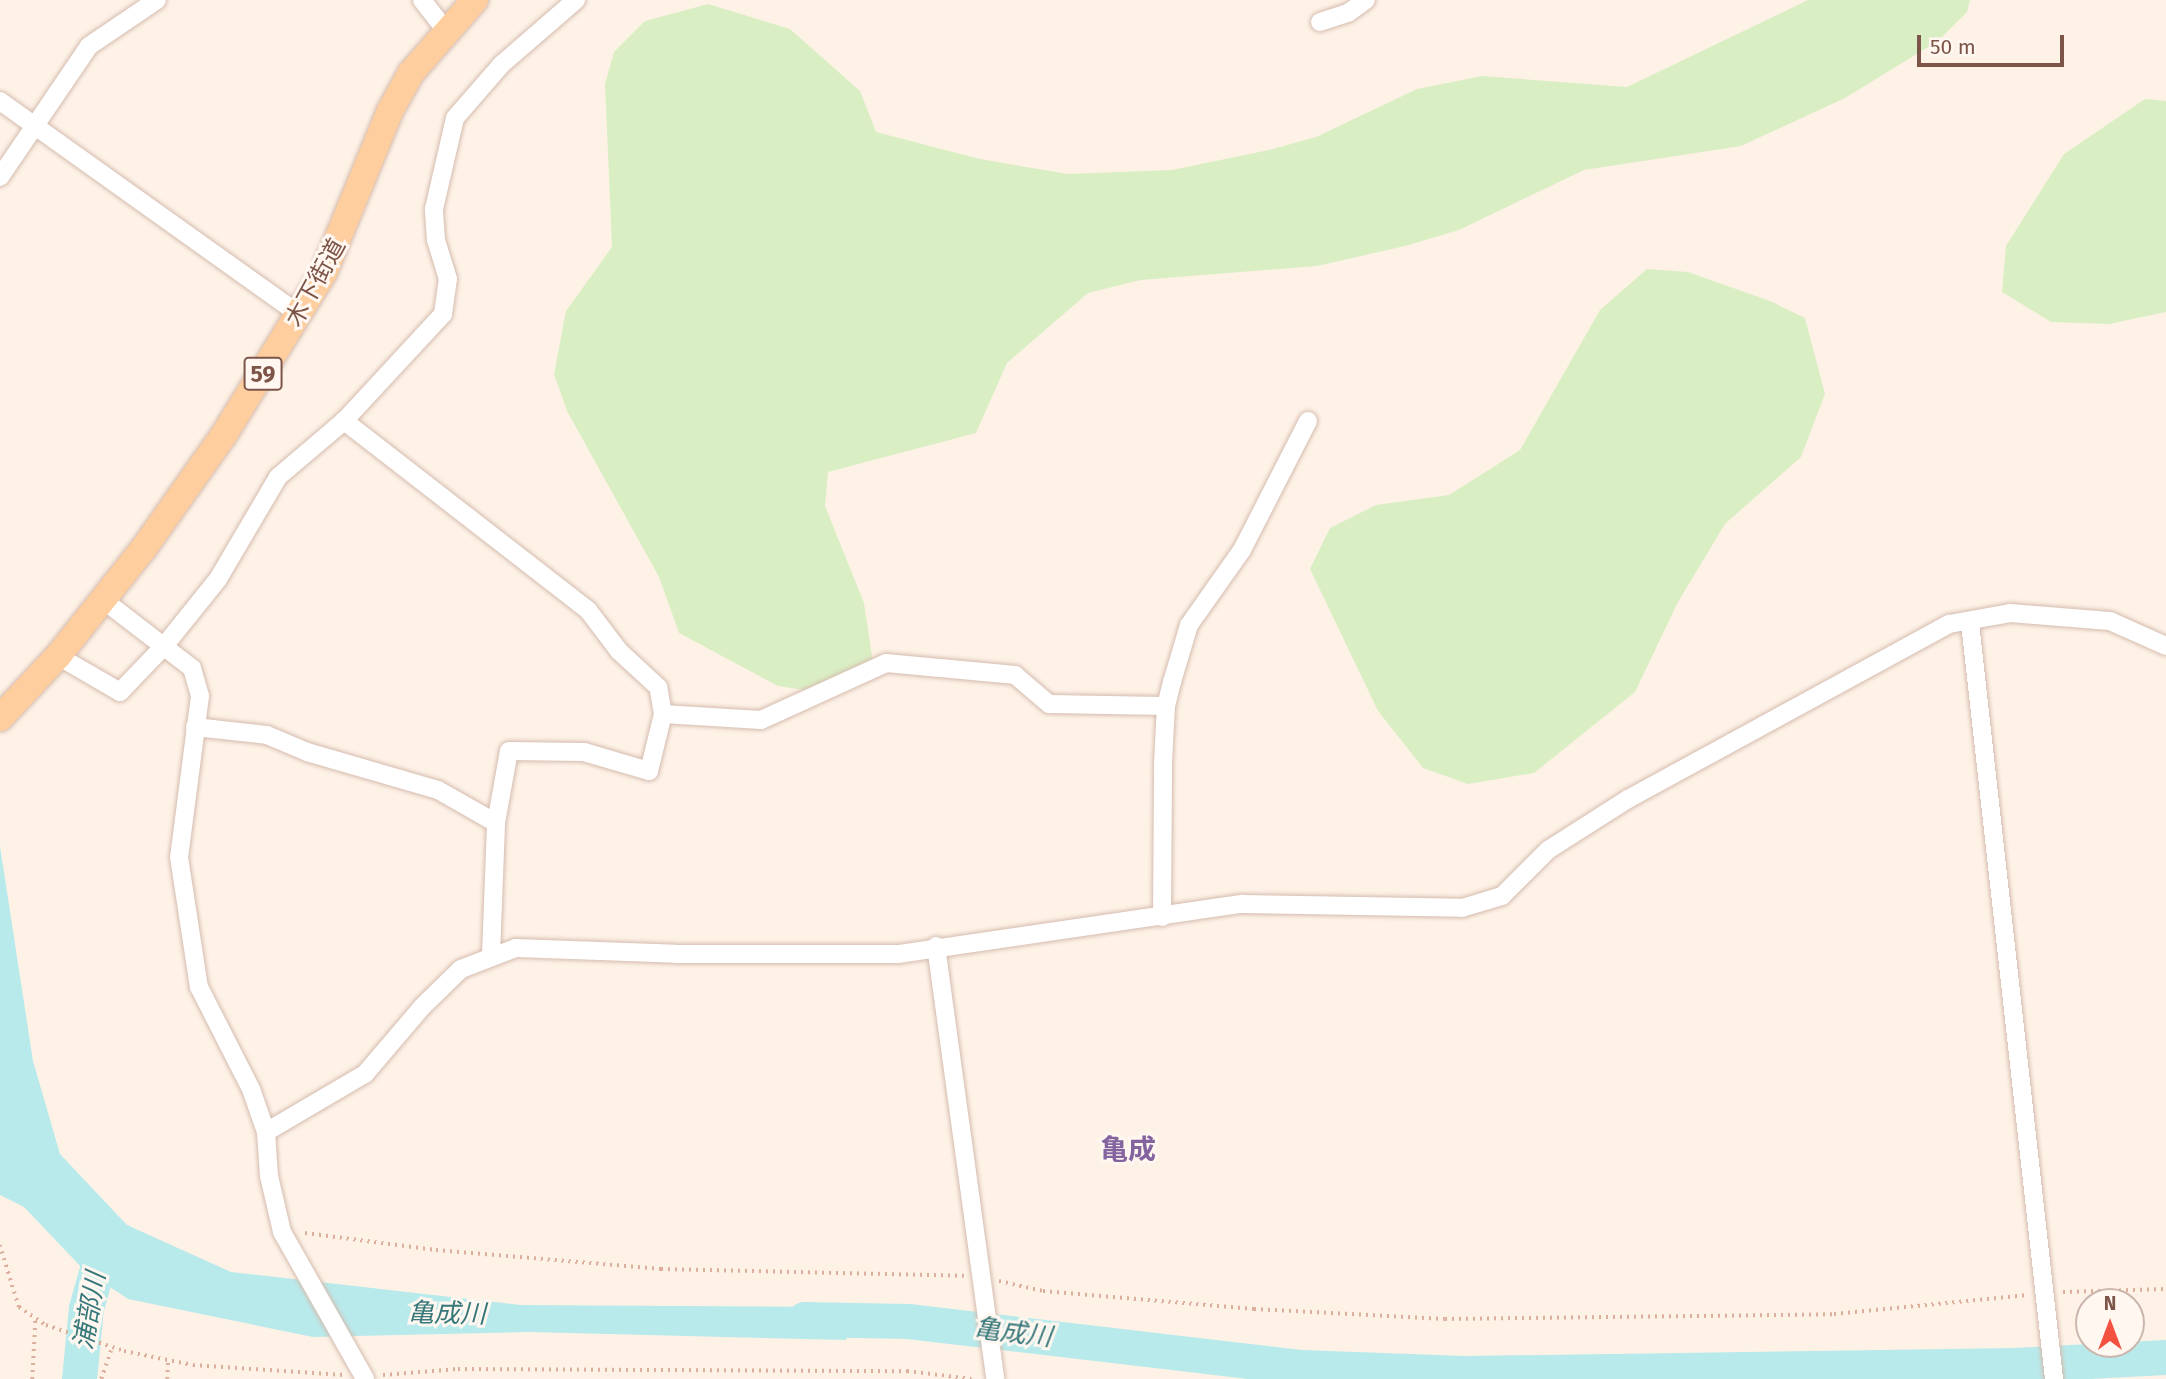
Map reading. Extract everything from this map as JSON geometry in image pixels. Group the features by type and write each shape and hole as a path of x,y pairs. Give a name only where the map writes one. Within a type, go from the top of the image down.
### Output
{"main road":[{"name":"木下街道","path":"0,718 58,656 225,433 299,314 345,229 390,111 411,74 445,29 475,0"}],"street":[{"path":"0,177 89,46 157,0"},
{"path":"422,0 445,29"},
{"path":"58,656 120,692 165,645 218,579 278,477 344,421 443,314 448,279 436,240 434,209 455,118 495,71 576,0"},
{"path":"1320,22 1348,13 1366,0"},
{"path":"0,101 299,314"},
{"path":"344,421 588,610 619,651 659,687 663,714 649,771 584,752 509,751 496,823 491,955"},
{"path":"1162,917 1166,706 1189,625 1242,550 1308,421"},
{"path":"102,599 192,668 200,696 180,858 199,987 251,1089 266,1132 269,1175 282,1232 364,1377"},
{"path":"266,1132 365,1074 422,1007 461,969 491,955 516,948 676,954 898,954 936,946 1242,904 1462,908 1502,896 1548,850 1628,799 1938,629 2010,613 2110,621 2166,646"},
{"path":"1970,623 2054,1379"},
{"path":"663,714 761,720 886,663 1015,675 1049,704 1166,706"},
{"path":"195,727 267,735 307,752 438,790 496,823"},
{"path":"936,946 995,1379"}],"path":[{"path":"282,1232 436,1251 662,1269 981,1277 1043,1291 1254,1310 1445,1319 1834,1314 2045,1293 2166,1289"},
{"path":"0,1245 19,1307 35,1321 112,1347 167,1360 263,1371 364,1377 458,1369 893,1371 972,1379"},
{"path":"32,1379 35,1321"},
{"path":"100,1379 112,1347"},
{"path":"167,1360 167,1379"}],"green space":[{"path":"1808,0 1970,0 1967,12 1938,41 1845,98 1741,146 1584,170 1459,230 1405,246 1317,266 1141,280 1088,293 1007,363 976,433 828,472 825,506 864,603 874,669 818,692 778,686 679,633 659,577 567,411 554,374 566,311 612,247 605,84 614,52 645,21 708,4 790,29 860,91 876,132 980,159 1068,174 1172,170 1269,150 1316,137 1417,89 1482,76 1627,87"},
{"path":"2145,99 2166,101 2166,312 2109,324 2051,322 2002,292 2006,246 2064,154"},
{"path":"1647,269 1688,272 1770,301 1805,318 1825,394 1801,457 1725,524 1678,602 1635,692 1534,773 1468,784 1423,768 1378,711 1310,569 1330,528 1376,505 1449,495 1520,450 1600,310"}],"water":[{"path":"0,846 33,1061 60,1154 127,1225 231,1272 521,1305 854,1307 846,1340 529,1332 313,1337 128,1299 83,1269 24,1207 0,1195"}],"waterway":[{"name":"浦部川","path":"79,1379 86,1308 104,1244"},
{"name":"亀成川","path":"804,1319 908,1321 1301,1367 1464,1373 2013,1365 2166,1357"}],"district":[{"name":"亀成","path":"1128,1150"}]}
